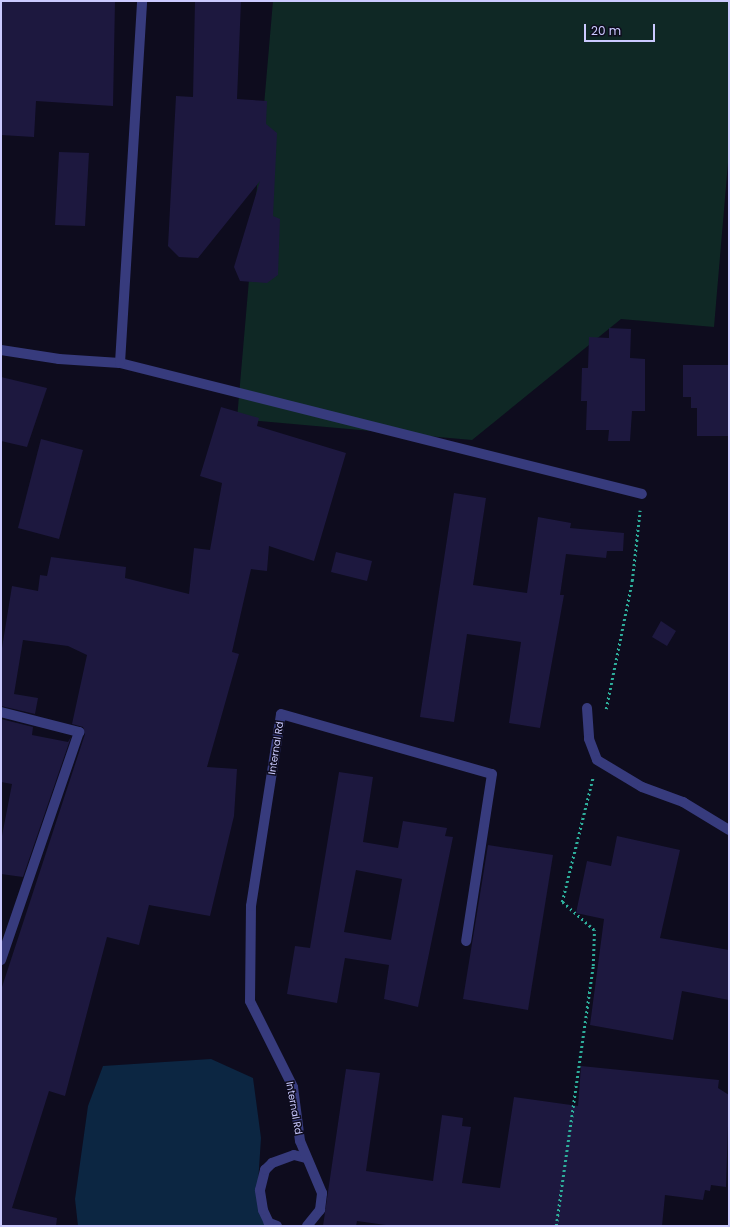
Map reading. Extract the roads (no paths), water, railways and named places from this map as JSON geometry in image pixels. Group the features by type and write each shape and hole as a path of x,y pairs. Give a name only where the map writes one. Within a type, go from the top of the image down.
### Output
{"street":[{"path":"120,363 142,1"},
{"path":"1,350 59,359 120,363 642,494"},
{"path":"587,708 590,739 597,760 642,787 683,802 729,830"},
{"path":"1,712 79,732 1,960"},
{"name":"Internal Rd","path":"320,1210 322,1193 300,1141 293,1086 250,1001 251,906 281,714 492,774 466,941"},
{"path":"277,1226 269,1223 263,1210 260,1190 265,1170 272,1163 294,1155 306,1158"},
{"path":"307,1226 320,1210"},
{"path":"313,1226 320,1210"}],"water":[{"path":"211,1059 253,1078 261,1138 257,1199 265,1226 78,1226 75,1199 88,1106 103,1066"}]}
